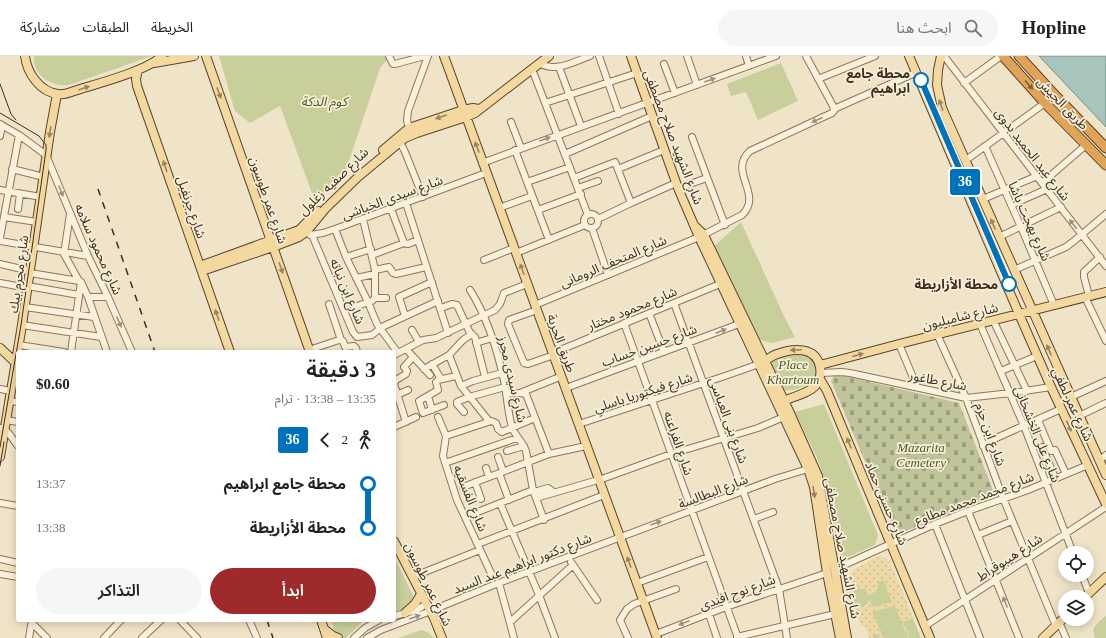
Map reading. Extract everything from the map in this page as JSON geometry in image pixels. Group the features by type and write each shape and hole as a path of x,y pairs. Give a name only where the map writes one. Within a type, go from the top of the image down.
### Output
{"highway":[{"name":"طريق الجيش","path":"1002,56 1058,117 1106,165"},
{"name":"طريق الجيش","path":"1019,56 1106,148"},
{"path":"1058,117 1067,108"},
{"path":"1075,134 1084,126"}],"main road":[{"path":"25,56 28,70 34,80 42,87 57,94 64,94 74,91 154,64 194,56"},
{"path":"154,64 162,56"},
{"name":"شارع عمر طوسون","path":"206,56 310,350"},
{"name":"طريق الحرية","path":"444,56 656,636"},
{"name":"شارع الشهيد صلاح مصطفى","path":"631,56 677,186 695,227 701,236 820,485 847,638"},
{"name":"شارع عمر لطفي","path":"909,56 1037,356 1106,504"},
{"name":"شارع عمر لطفي","path":"943,56 937,77 937,92 942,108 1079,416 1103,457 1106,475"},
{"name":"شارع صفيه زغلول","path":"201,268 305,233 361,171 396,142 410,132 479,109 532,70 544,59"},
{"name":"شارع جرنفيل","path":"138,70 136,79 137,86 229,350"},
{"name":"شارع محرم بيك","path":"18,350 38,222 46,155 57,94"},
{"name":"شارع الشهيد صلاح مصطفى","path":"701,236 720,284 739,324 762,362"},
{"name":"شارع شامبليون","path":"820,373 899,344 1106,292"},
{"path":"0,348 16,362"},
{"path":"762,362 778,354 794,349 800,349 811,353 817,358 820,373 816,386 780,401"},
{"name":"شارع حسنى حماد","path":"820,373 930,638"},
{"name":"شارع محرم بيك","path":"0,457 2,429 14,402 11,391 15,382"},
{"name":"شارع الشهيد صلاح مصطفى","path":"811,468 827,573 840,638"},
{"name":"شارع عمر طوسون","path":"396,545 442,638"},
{"path":"827,573 835,569"},
{"path":"1092,590 1106,577"},
{"path":"405,613 416,604 421,594"},
{"path":"322,622 327,638"},
{"path":"1043,638 1058,624"},
{"path":"324,629 332,636 338,638"}],"street":[{"path":"389,56 393,64 425,56"},
{"path":"410,132 407,121 408,111 428,56"},
{"path":"544,59 550,68 559,67 590,56"},
{"path":"599,56 619,114"},
{"path":"687,56 697,85"},
{"path":"746,56 749,66"},
{"path":"482,162 581,126 619,114 776,56"},
{"path":"806,56 834,109 916,73"},
{"path":"818,79 875,56"},
{"name":"شارع عبد الحميد بدوى","path":"943,56 1106,266"},
{"path":"964,83 1002,56"},
{"path":"664,64 675,93"},
{"path":"559,67 581,126"},
{"path":"532,70 588,215"},
{"path":"544,103 637,73"},
{"path":"966,160 1045,103"},
{"name":"شارع المتحف الرومانى","path":"553,354 528,364 524,363 508,324 509,320 574,289 701,236 742,215 748,207 750,199 742,164 744,157 750,151 832,113 834,109"},
{"path":"565,154 652,116"},
{"path":"511,122 527,182 549,240"},
{"path":"0,136 1,124 46,155"},
{"path":"19,135 0,240 34,248 88,256"},
{"path":"692,137 725,225"},
{"path":"396,142 405,152 423,197"},
{"path":"1042,183 1086,145"},
{"name":"شارع بهجت باشا","path":"985,146 1054,305"},
{"path":"618,169 664,150"},
{"name":"شارع محمود سلامه","path":"46,155 88,256 131,350"},
{"path":"574,178 616,162 631,203"},
{"path":"527,182 570,167"},
{"path":"12,170 44,177"},
{"name":"شارع سيدى الخباشى","path":"305,233 335,229 486,174"},
{"path":"983,200 1037,176"},
{"path":"592,228 597,224 598,220 631,203 677,186 707,178"},
{"path":"538,210 598,181"},
{"path":"1011,205 1047,189"},
{"path":"0,190 41,197"},
{"path":"18,209 20,194"},
{"path":"499,208 532,196"},
{"path":"406,203 448,333"},
{"path":"999,237 1061,208"},
{"path":"391,209 404,243"},
{"path":"70,213 64,252 65,258 88,297 106,350"},
{"path":"1014,270 1066,246 1082,235 1106,214"},
{"path":"592,228 588,228 585,225 584,218 588,215 595,215 598,220"},
{"path":"4,216 38,222"},
{"path":"363,219 375,272 375,298"},
{"path":"484,260 549,240 585,225"},
{"path":"592,228 608,275"},
{"path":"335,229 346,257 380,328 394,350"},
{"name":"شارع ابن نباته","path":"305,233 355,335 360,337 374,334 380,328 438,301"},
{"path":"346,257 404,243 408,244 418,240"},
{"path":"1100,258 1084,272 1084,277 1087,296 1106,341"},
{"path":"0,264 30,272 80,282"},
{"path":"356,278 389,268 396,274 426,267"},
{"path":"71,350 80,282"},
{"path":"405,316 399,298 432,282"},
{"path":"0,283 79,295"},
{"path":"396,354 426,338 434,339 483,316 498,307 502,296 507,291 527,284"},
{"name":"شارع محمود مختار","path":"553,354 720,284"},
{"name":"شارع سيدى محرز","path":"470,290 492,338 505,386 512,428 524,446 533,491 544,520"},
{"path":"88,297 108,298"},
{"path":"354,307 375,298 386,298"},
{"name":"شارع بنى العباسى","path":"674,303 779,589 787,638"},
{"path":"329,304 341,340 345,347 355,347 356,350"},
{"path":"441,308 455,304 466,325 474,336 485,378"},
{"path":"25,307 94,317"},
{"path":"649,313 664,352"},
{"path":"993,320 1027,391"},
{"name":"شارع الفراعنه","path":"624,323 738,637"},
{"name":"شارع حسين حساب","path":"566,388 739,324"},
{"name":"شارع على الخشخانى","path":"980,324 1011,393 1070,546"},
{"path":"22,325 101,337"},
{"path":"412,330 419,342"},
{"path":"374,334 379,340"},
{"path":"424,369 449,355 463,340 472,334"},
{"name":"شارع ابن حزم","path":"937,334 966,398 1027,559 1058,618"},
{"path":"476,343 492,338"},
{"path":"313,350 341,340"},
{"path":"899,344 917,387"},
{"path":"19,345 51,350"},
{"path":"406,349 430,375"},
{"path":"449,355 461,386 489,421"},
{"path":"1001,372 1037,356"},
{"path":"396,380 406,374 407,371 404,367 413,357"},
{"name":"شارع فيكتوريا باسلي","path":"579,424 704,384 762,362"},
{"path":"432,364 441,379"},
{"path":"461,386 502,373"},
{"name":"شارع طاغور","path":"820,373 850,373 966,398 1051,387"},
{"path":"444,406 425,412 422,411 418,401 438,390 436,382 441,379 456,376"},
{"path":"520,393 562,376"},
{"path":"1071,397 1106,381"},
{"path":"464,412 457,403 469,397 505,386"},
{"path":"0,389 11,391"},
{"path":"397,395 408,390"},
{"path":"396,392 406,422"},
{"path":"506,394 526,394 549,454"},
{"path":"428,396 432,410"},
{"path":"1079,416 1106,403"},
{"path":"983,446 994,439 1061,409"},
{"path":"536,498 598,480 671,454 758,428 787,415"},
{"path":"396,426 416,417"},
{"name":"شارع الفسقيه","path":"438,417 446,436 443,452 457,500 498,583 514,638"},
{"path":"446,436 489,421 496,423 502,432 535,418"},
{"path":"6,420 16,422"},
{"path":"1038,420 1055,478"},
{"path":"2,429 8,432 16,441"},
{"path":"445,463 518,438"},
{"path":"1034,450 1045,445"},
{"path":"1045,445 1051,451 1055,450 1066,474"},
{"path":"507,451 524,446"},
{"path":"463,487 527,461 549,454 586,446"},
{"path":"498,456 509,500"},
{"name":"شارع محمد محمد مطاوع","path":"891,544 935,524 1088,465"},
{"path":"486,468 490,477"},
{"name":"شارع البطالسة","path":"620,537 775,479 811,468"},
{"path":"475,482 481,499"},
{"path":"465,518 533,491 548,488 552,491 552,494"},
{"path":"412,577 512,531 544,520 604,495"},
{"path":"0,503 16,506"},
{"path":"500,503 539,595 555,638"},
{"name":"شارع هيبوقراط","path":"925,626 1106,507"},
{"path":"968,511 1019,638"},
{"path":"754,519 773,512"},
{"path":"978,535 1012,521"},
{"path":"935,524 980,638"},
{"name":"شارع دكتور ابراهيم عبد السيد","path":"367,638 428,608 529,572 620,537"},
{"path":"835,569 891,544"},
{"path":"568,557 596,600"},
{"path":"637,583 708,557"},
{"path":"0,560 16,563"},
{"path":"510,622 573,565"},
{"name":"شارع نوح افندى","path":"656,636 726,607 827,573"},
{"path":"0,574 16,577"},
{"path":"628,638 620,620 630,606 676,589"},
{"name":"شارع دكتور ابراهيم عبد السيد","path":"396,615 428,608"},
{"path":"709,614 717,638"},
{"path":"738,637 835,614"},
{"path":"29,638 33,622"},
{"path":"33,622 47,638"},
{"path":"104,638 119,622"},
{"path":"142,638 159,622"},
{"path":"182,622 198,638"},
{"path":"250,622 257,638"},
{"path":"354,638 365,628 376,622"},
{"path":"379,622 381,630"},
{"name":"شارع ابن حزم","path":"1062,626 1066,638"}],"green space":[{"path":"34,56 152,56 69,85 62,85 44,79 34,63"},
{"name":"كوم الدكة","path":"219,56 388,56 389,58 380,68 346,170 315,201 280,106 250,123 235,111"},
{"path":"781,63 798,101 758,120 746,92 731,96 727,84"},
{"path":"741,222 795,337 773,343 760,340 714,246"},
{"name":"Place Khartoum","path":"787,354 807,356 812,360 816,367 814,378 798,389 783,389 771,367 773,361"},
{"name":"Mazarita Cemetery","path":"837,374 959,403 995,495 896,535 831,381"},
{"path":"824,404 878,535 875,545 841,560 825,480 817,458 795,412"},
{"path":"879,556 889,560 921,638 869,638 867,627 865,628 864,626 861,626 857,613 848,603 845,587 846,581 854,570"},
{"path":"396,561 413,595 409,605 396,611"},
{"path":"1106,616 1106,638 1095,638 1093,630 1095,626"},
{"path":"332,622 362,622 346,638 337,638"},
{"path":"421,630 429,633 434,638 398,638"}],"sand":[{"path":"879,556 889,560 913,618 903,622 909,638 895,606 872,612 884,638 880,638 879,634 873,635 873,638 869,638 867,627 865,628 864,626 861,626 857,613 848,603 845,587 846,581 854,570","holes":["883,580 892,602 873,607 869,599 867,604 861,607 855,603 852,597 855,590 860,588 861,590 865,588 868,595 874,592 878,588 878,583"]}],"water":[{"path":"1039,56 1106,56 1106,127"}],"tram line":[{"name":"36","path":"921,80 1009,284"},
{"path":"0,84 11,114 16,120"},
{"path":"0,113 39,136 46,145 17,350"},
{"path":"0,447 16,354"},
{"path":"0,466 4,442"}],"railway":[{"path":"98,189 154,350"},
{"path":"268,622 273,638"}],"place":[{"name":"محطة جامع ابراهيم","path":"921,80"},
{"name":"محطة الأزاريطة","path":"1009,284"}]}
